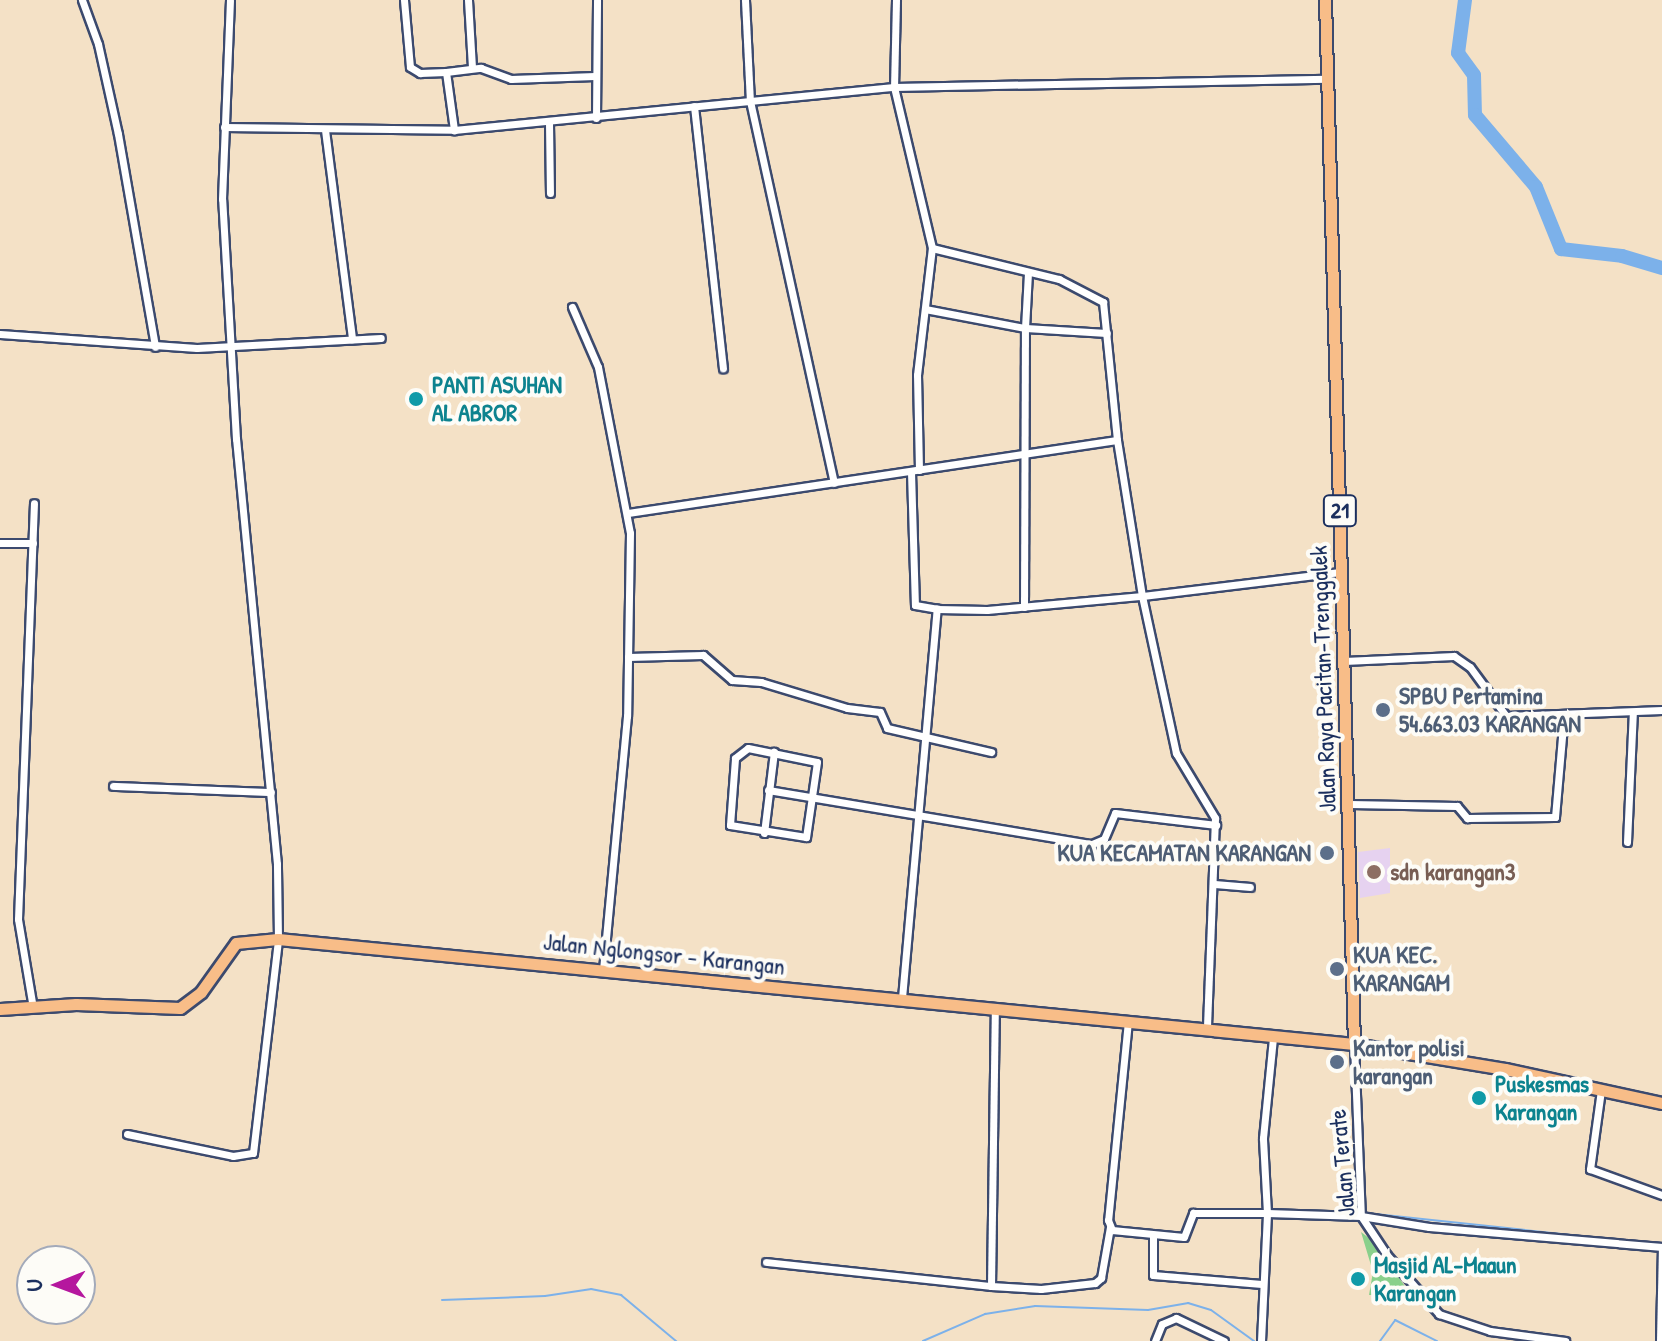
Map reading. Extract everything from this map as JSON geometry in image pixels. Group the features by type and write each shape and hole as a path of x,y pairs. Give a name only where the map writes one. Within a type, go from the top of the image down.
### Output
{"highway":[{"name":"Jalan Raya Pacitan-Trenggalek","path":"1325,0 1350,804 1354,1044"},
{"name":"Jalan Nglongsor - Karangan","path":"0,1009 76,1004 180,1008 201,992 236,943 278,939 1354,1044 1601,1090"},
{"path":"1601,1090 1662,1103"}],"street":[{"path":"82,0 98,44 118,134 155,347"},
{"path":"127,1134 233,1156 253,1153 278,939 271,792 236,439 234,342 222,199 230,0"},
{"path":"404,0 410,67 420,73 472,67 511,79 595,76"},
{"path":"468,0 472,67"},
{"path":"596,118 597,0"},
{"path":"745,0 750,101 834,483"},
{"path":"896,0 894,87 932,248 917,375 915,605 937,609 1024,607 1341,572"},
{"path":"446,72 454,130"},
{"path":"224,127 454,130 894,87 1327,79"},
{"path":"694,106 723,368"},
{"path":"549,123 550,193"},
{"path":"325,130 352,339"},
{"path":"932,248 1028,272 1095,294 1103,302 1117,440 1142,596 1176,753 1216,825 1207,1029"},
{"path":"1024,607 1028,272"},
{"path":"572,307 598,367 628,513 628,657 603,969"},
{"path":"925,309 1025,328 1107,333"},
{"path":"0,334 155,347 224,348 234,342 381,338"},
{"path":"628,513 1117,440"},
{"path":"34,503 18,919 38,1007"},
{"path":"0,543 33,543"},
{"path":"902,998 937,609"},
{"path":"628,657 703,655 732,680 761,682 847,708 880,712 887,728 991,752"},
{"path":"1344,661 1454,656 1479,678 1501,713 1564,715 1662,710"},
{"path":"1627,842 1633,712"},
{"path":"1350,804 1457,806 1467,818 1555,817 1564,715"},
{"path":"743,749 816,759 814,797 806,837 764,833 730,825 735,758 743,749"},
{"path":"764,833 774,752"},
{"path":"113,786 271,792"},
{"path":"768,790 1092,844 1104,839 1115,813 1216,825"},
{"path":"1215,884 1250,887"},
{"path":"991,1286 995,1007"},
{"path":"766,1262 991,1286 1041,1289 1095,1283 1101,1278 1110,1227 1128,1021"},
{"path":"1261,1341 1267,1213 1263,1138 1273,1038"},
{"name":"Jalan Terate","path":"1354,1044 1361,1216 1387,1255 1439,1314 1490,1331 1565,1341"},
{"path":"1601,1090 1590,1169 1662,1195"},
{"path":"1110,1227 1187,1237 1193,1213 1361,1216 1429,1227 1662,1247 1660,1341"},
{"path":"1153,1235 1153,1275 1262,1284"},
{"path":"1155,1341 1162,1324 1176,1318 1224,1341"}],"shaded area":[{"name":"sdn karangan3","path":"1390,848 1390,893 1360,898 1358,852"}],"green space":[{"path":"1361,1232 1374,1242 1411,1295 1369,1295 1373,1272"}],"waterway":[{"path":"1465,0 1458,53 1474,75 1475,115 1536,187 1561,249 1622,256 1662,268"},
{"path":"1366,1213 1611,1239"},
{"path":"442,1300 545,1296 591,1289 621,1295 676,1341"},
{"path":"923,1341 985,1314 1035,1306 1148,1310 1188,1303 1211,1310 1254,1341"},
{"path":"1380,1341 1395,1320 1437,1341"}],"place":[{"name":"PANTI ASUHAN AL ABROR","path":"416,399"},
{"name":"SPBU Pertamina 54.663.03 KARANGAN","path":"1383,710"},
{"name":"KUA KECAMATAN KARANGAN","path":"1327,853"},
{"name":"sdn karangan3","path":"1374,872"},
{"name":"KUA KEC. KARANGAM","path":"1337,969"},
{"name":"Kantor polisi karangan","path":"1337,1062"},
{"name":"Puskesmas Karangan","path":"1479,1098"},
{"name":"Masjid AL-Maaun Karangan","path":"1358,1279"}]}
